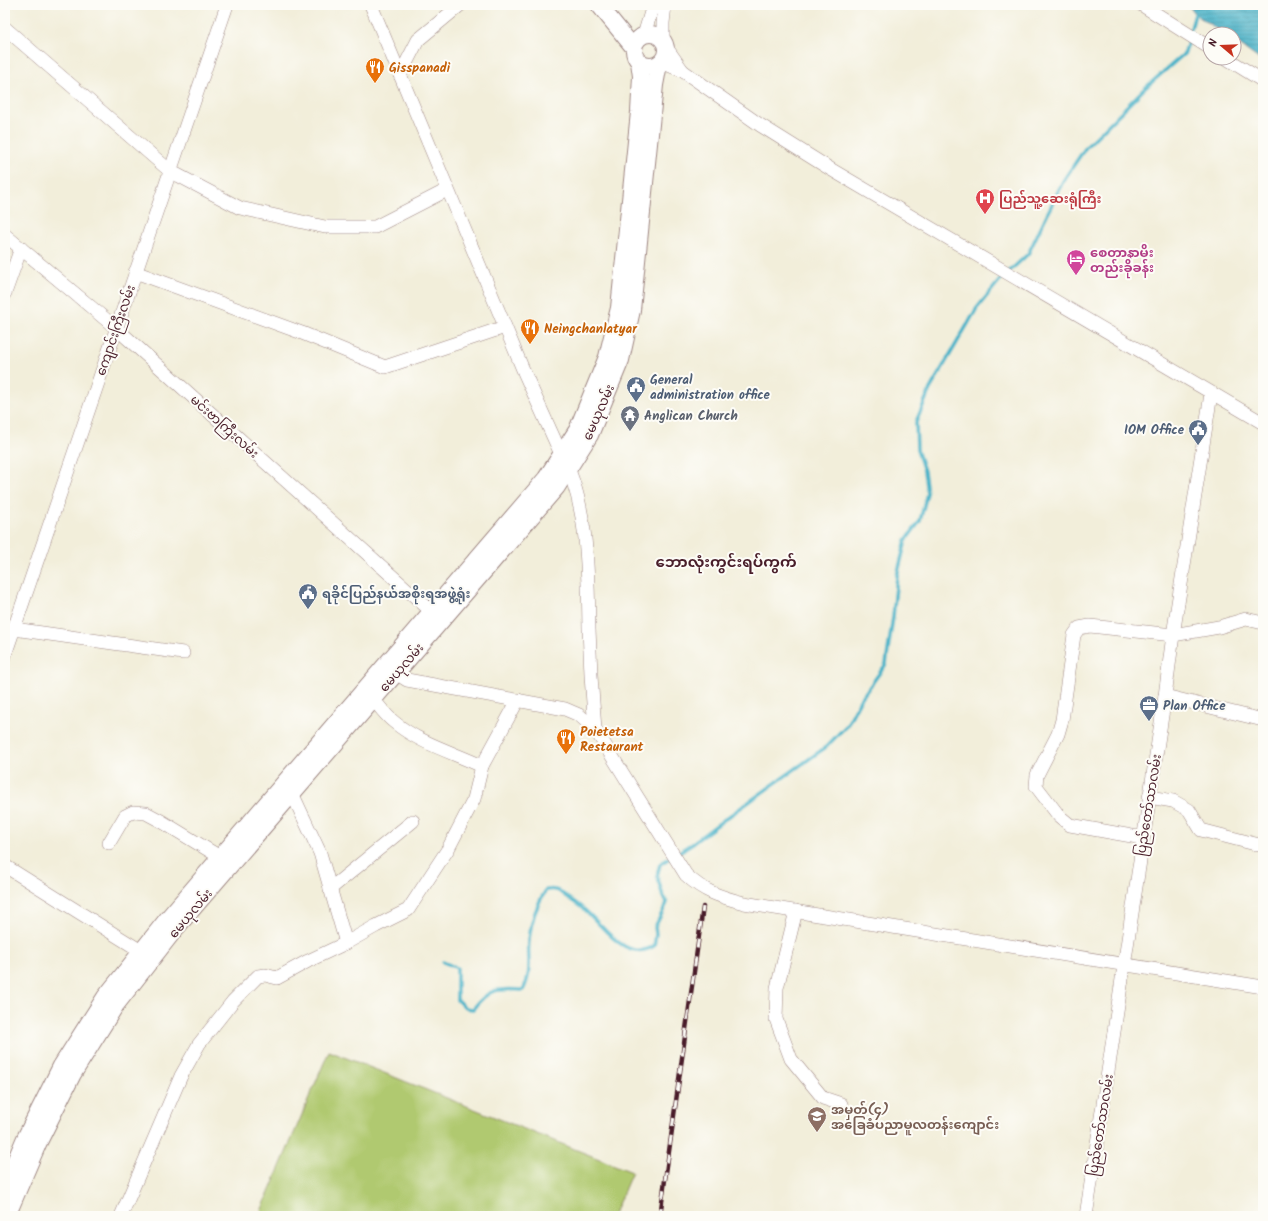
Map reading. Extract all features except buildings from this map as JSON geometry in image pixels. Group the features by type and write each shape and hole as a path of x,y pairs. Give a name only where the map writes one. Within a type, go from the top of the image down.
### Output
{"main road":[{"path":"600,5 640,45 646,66 655,66 660,63 665,55 664,44 655,35 650,34 640,45"},
{"name":"မေယုလမ်း","path":"565,461 607,357 619,308 639,112 641,76 640,45"},
{"name":"မေယုလမ်း","path":"7,1216 38,1144 73,1074 116,1005 177,927 396,672 436,616 546,478 590,435 621,360 631,318 655,85 660,63"},
{"name":"မေယုလမ်း","path":"5,1185 25,1138 61,1066 105,997 167,919 220,857 436,616"}],"street":[{"name":"ကျောင်းကြီးလမ်း","path":"5,655 9,628 116,328 227,5"},
{"path":"371,5 524,372 565,461 580,505 588,568 591,678 595,729"},
{"path":"400,75 418,40 460,5"},
{"path":"640,45 652,5"},
{"path":"665,5 663,23 664,44 683,71"},
{"path":"1142,5 1202,43"},
{"path":"5,28 170,171 240,208 325,226 375,227 447,190"},
{"path":"660,63 683,71 760,125 832,170 1211,394 1263,423"},
{"path":"1239,66 1263,81"},
{"name":"မင်းဗာကြီးလမ်း","path":"5,235 116,328 436,616"},
{"path":"5,293 21,248"},
{"path":"135,272 302,333 386,366 505,327"},
{"name":"ပြည်တော်သာလမ်း","path":"1086,1216 1150,797 1173,634 1211,394"},
{"path":"1143,838 1070,825 1059,816 1036,786 1037,775 1058,734 1062,720 1074,635 1079,628 1090,626 1173,634 1219,627 1246,619 1263,623"},
{"path":"9,628 183,653"},
{"path":"396,672 407,680 565,709 579,716 595,729 686,875 693,882 721,897 744,903 1263,987"},
{"path":"1165,696 1263,720"},
{"path":"373,699 393,722 412,734 428,743 482,766"},
{"path":"121,1216 181,1076 199,1044 233,1001 258,976 265,975 277,978 408,910 448,849 474,799 482,766 518,700"},
{"path":"292,793 320,853 346,943"},
{"path":"1150,797 1173,801 1189,810 1201,830 1263,846"},
{"path":"109,843 125,816 133,812 146,813 162,820 220,857"},
{"path":"330,890 413,821"},
{"path":"5,866 141,952"},
{"path":"796,911 777,988 776,1019 791,1059 823,1098 841,1104"}],"green space":[{"path":"329,1051 632,1172 613,1216 259,1216"}],"water":[{"path":"1188,5 1263,5 1263,62 1242,47 1242,26 1212,26 1195,14"}],"waterway":[{"path":"1190,32 1195,14"},
{"path":"676,854 826,747 847,725 860,700 886,664 897,576 906,540 920,521 927,493 924,471 917,450 916,422 930,389 977,308 1000,280 1028,254 1063,181 1086,147 1144,89 1185,53 1189,38"},
{"path":"443,962 457,968 457,1000 465,1008 473,1009 484,997 495,991 507,989 523,990 529,971 529,939 531,926 537,907 546,890 557,890 580,906 611,936 627,947 635,950 644,950 654,946 656,934 655,927 667,903 662,893 657,876 660,864 671,857"}],"railway":[{"path":"660,1216 703,907"}],"place":[{"name":"Gisspanadi","path":"375,84"},
{"name":"ပြည်သူ့ဆေးရုံကြီး","path":"985,215"},
{"name":"စေတာနာမိုး တည်းခိုခန်း","path":"1076,276"},
{"name":"Neingchanlatyar","path":"530,345"},
{"name":"General administration office","path":"636,403"},
{"name":"Anglican Church","path":"630,432"},
{"name":"IOM Office","path":"1198,446"},
{"name":"ရခိုင်ပြည်နယ်အစိုးရအဖွဲ့ရုံး","path":"308,610"},
{"name":"Plan Office","path":"1149,722"},
{"name":"Poietetsa Restaurant","path":"566,755"},
{"name":"အမှတ်(၄) အခြေခံပညာမူလတန်းကျောင်း","path":"817,1133"}],"district":[{"name":"ဘောလုံးကွင်းရပ်ကွက်","path":"726,562"}]}
